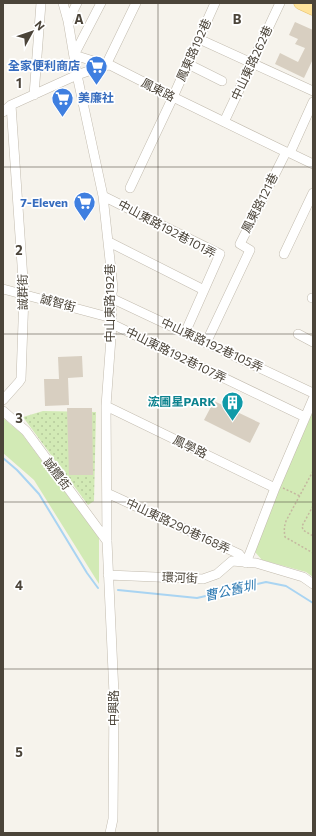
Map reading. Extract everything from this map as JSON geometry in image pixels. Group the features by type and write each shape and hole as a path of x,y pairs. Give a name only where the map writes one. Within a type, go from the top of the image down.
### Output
{"main road":[{"path":"300,3 313,9"}],"street":[{"path":"34,95 41,3"},
{"name":"中山東路192巷","path":"64,3 104,196 113,288 111,298 112,321 106,406 108,579"},
{"path":"68,21 77,3"},
{"path":"74,55 101,3"},
{"path":"7,109 78,75 106,65 136,3"},
{"name":"鳳東路192巷","path":"130,188 173,98 215,3"},
{"name":"中山東路262巷","path":"224,122 280,3"},
{"path":"199,39 313,91"},
{"name":"鳳東路","path":"74,55 110,65 173,98 313,164"},
{"path":"188,64 222,81"},
{"name":"誠群街","path":"3,100 7,109 24,294 21,379 3,400"},
{"path":"288,152 313,102"},
{"name":"鳳東路121巷","path":"206,343 250,250 240,244 288,152"},
{"path":"284,254 313,193"},
{"name":"中山東路192巷101弄","path":"104,196 220,254 185,333"},
{"path":"109,242 204,290"},
{"name":"誠智街","path":"3,289 112,321"},
{"name":"中山東路192巷105弄","path":"111,298 313,393"},
{"name":"中山東路192巷107弄","path":"112,321 305,417"},
{"path":"298,334 313,342"},
{"path":"246,563 275,486 313,399"},
{"name":"鳳學路","path":"106,406 275,486"},
{"name":"誠體街","path":"3,411 26,431 107,541"},
{"name":"中山東路290巷168弄","path":"107,494 239,554 246,563"},
{"name":"環河街","path":"108,579 202,579 216,574 232,561 256,563 303,577 313,584"},
{"name":"中興路","path":"108,579 114,694 112,819 110,833"}],"path":[{"path":"313,471 284,527 285,537 313,553"},
{"path":"275,486 300,496"},
{"path":"313,506 302,526 303,530 313,536"}],"green space":[{"path":"43,411 96,412 94,501 88,505 23,417"},
{"path":"313,411 313,577 306,572 262,560 255,552 284,477"},
{"path":"3,418 22,434 99,538 99,584 34,480 3,453"}],"building":[{"path":"295,22 313,30 313,59 304,78 275,64 280,53 298,62 305,48 295,44 298,39 289,35"},
{"path":"82,356 83,377 68,378 69,405 45,406 44,379 59,379 58,357"},
{"name":"浤圃星PARK","path":"214,401 260,423 250,443 204,420"},
{"path":"67,408 92,408 93,475 69,475"}],"waterway":[{"name":"曹公舊圳","path":"3,458 17,470 39,494 87,573 98,588"},
{"name":"曹公舊圳","path":"118,590 197,598 266,582 286,586 313,603"}],"place":[{"name":"全家便利商店","path":"96,86"},
{"name":"美廉社","path":"63,118"},
{"name":"7-Eleven","path":"84,222"},
{"name":"浤圃星PARK","path":"232,422"}]}
